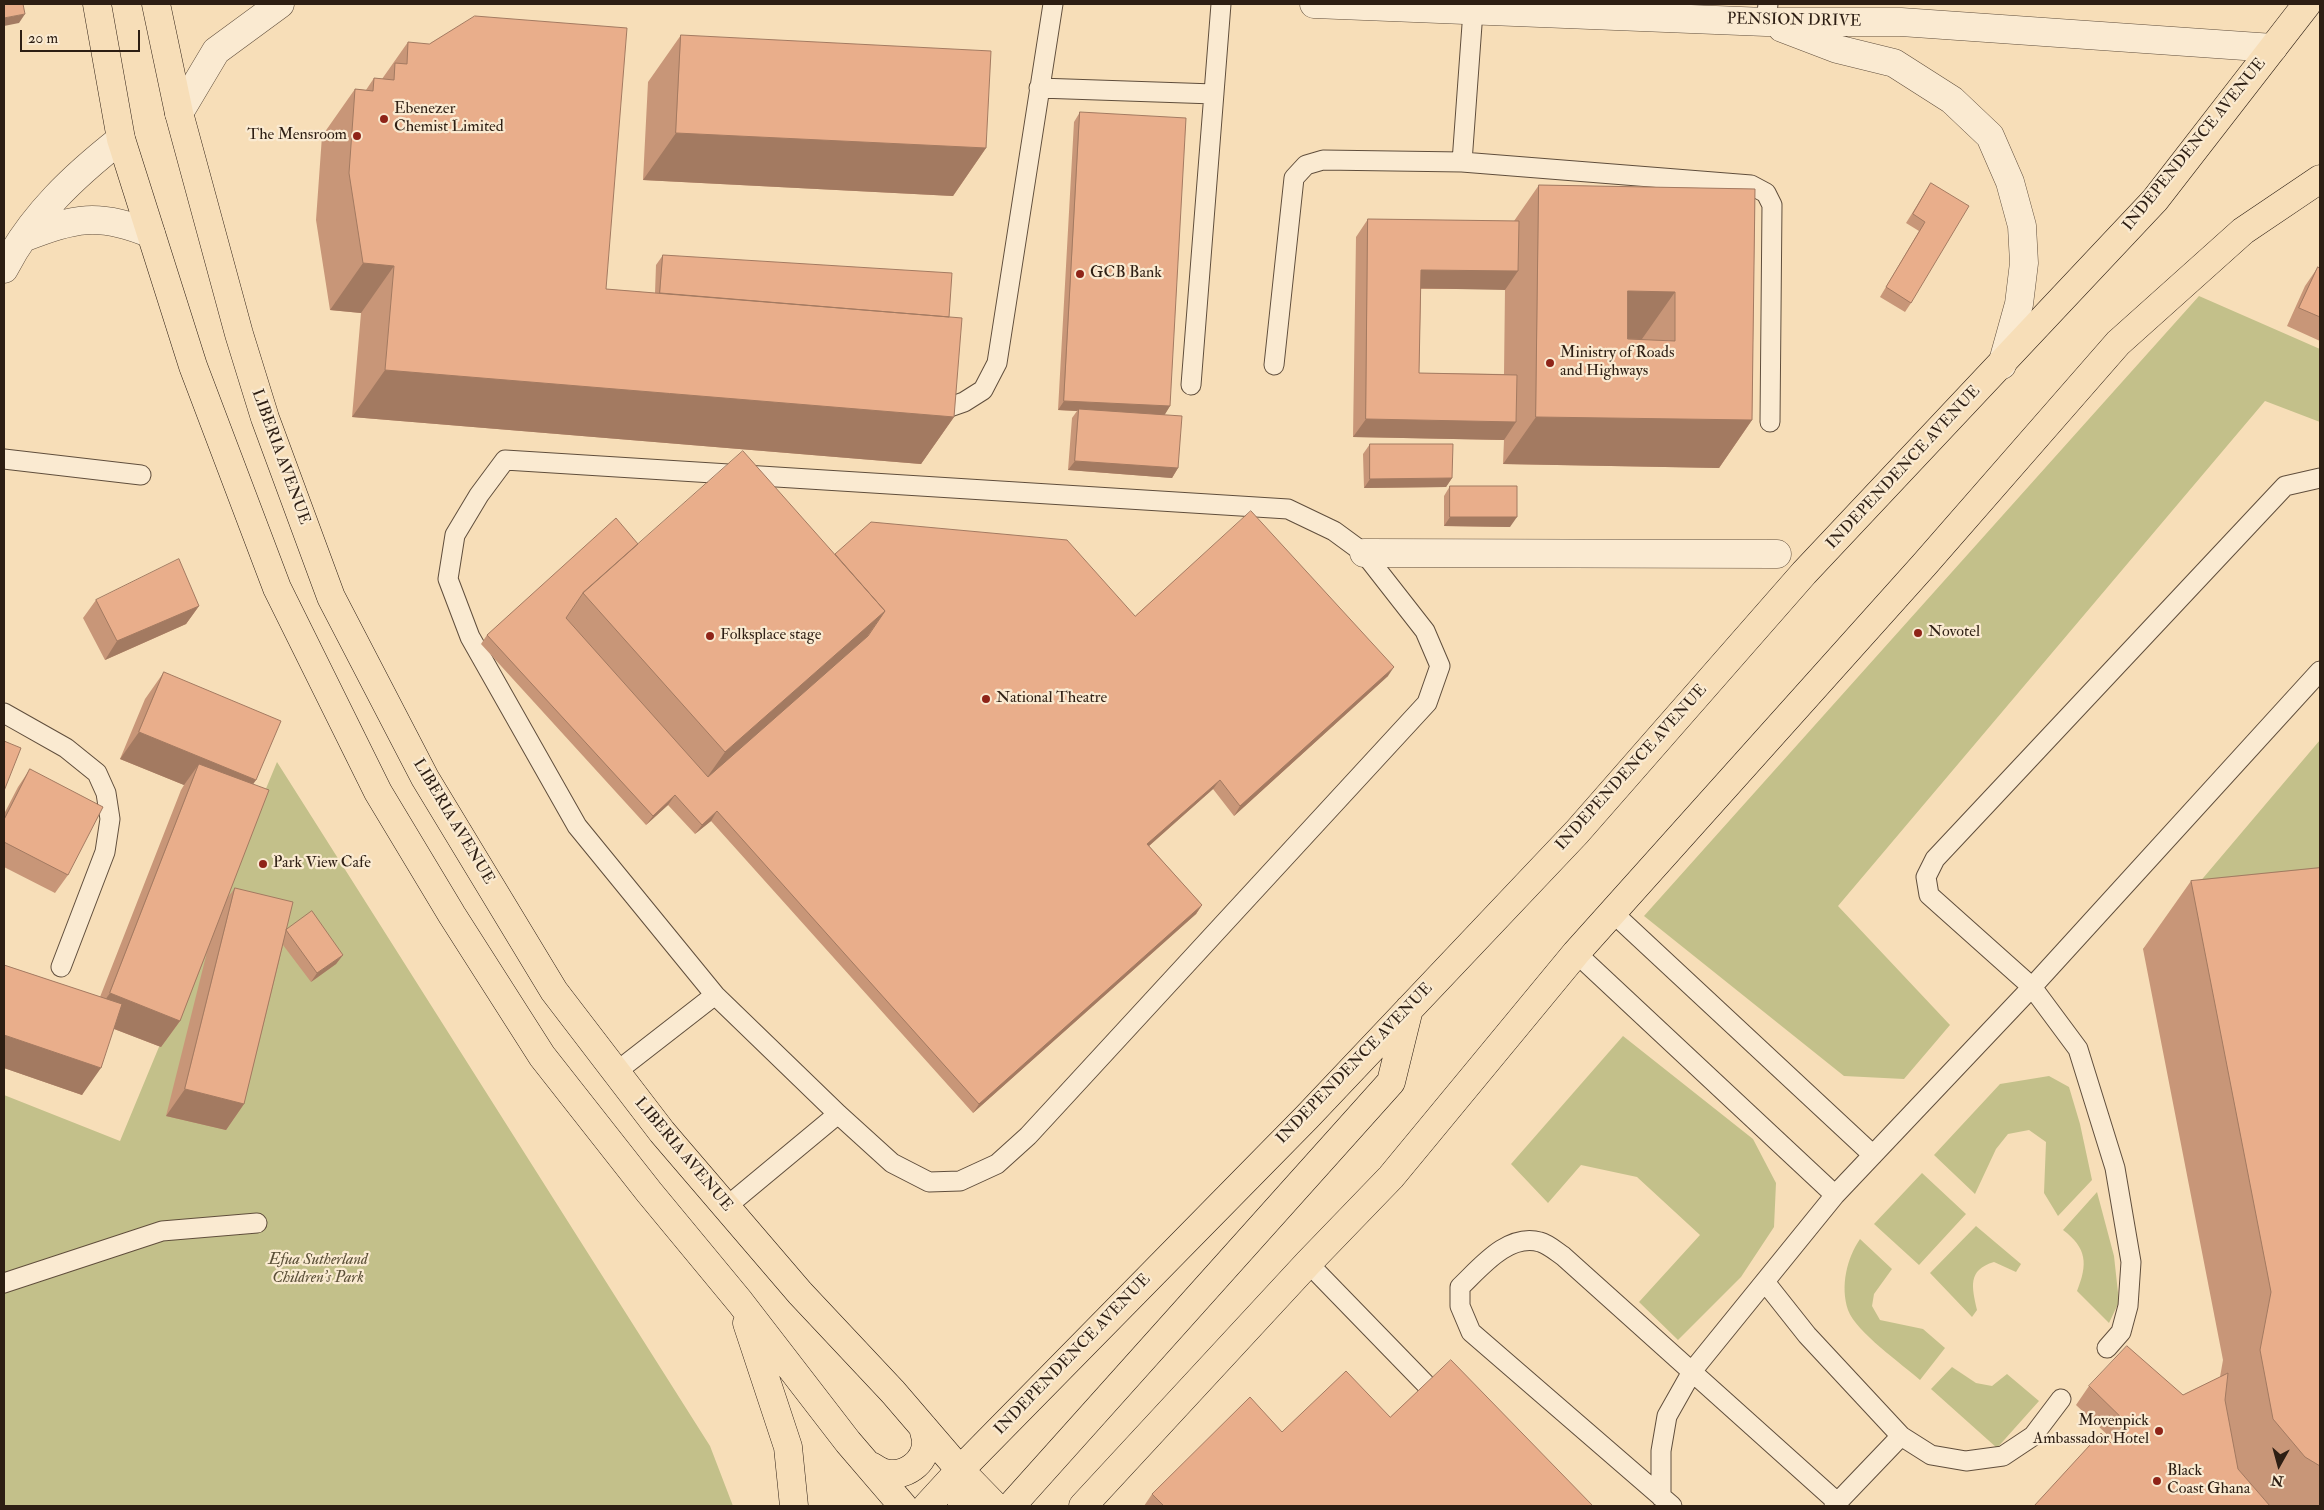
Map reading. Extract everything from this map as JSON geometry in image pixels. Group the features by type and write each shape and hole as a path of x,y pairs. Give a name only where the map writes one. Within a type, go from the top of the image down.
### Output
{"main road":[{"path":"97,4 121,138 193,366 248,516 277,588 378,792 452,915 542,1056 649,1192 740,1302 848,1442 871,1466 903,1506"},
{"name":"LIBERIA AVENUE","path":"156,4 179,113 256,390 331,597 425,778 554,991 662,1132 800,1293 893,1392 960,1470 995,1506"},
{"name":"INDEPENDENCE AVENUE","path":"927,1506 960,1470 1300,1124 1576,832 1804,573 2002,365 2155,200 2307,4"},
{"path":"1083,1506 1308,1263 1391,1178 1576,953 1924,565 2118,343 2243,231 2320,179"},
{"path":"1011,1506 1391,1082 1410,1007"},
{"path":"740,1302 788,1447 794,1506"},
{"path":"871,1466 884,1473 899,1474 913,1468 922,1456 926,1442 923,1427"},
{"path":"960,1470 962,1506"}],"street":[{"path":"179,113 216,51 280,4"},
{"name":"PENSION DRIVE","path":"1314,4 1473,11 1767,13 2273,48"},
{"path":"1767,13 1838,49 1894,63 1952,100 1990,136 2010,182 2022,226 2024,263 2019,304 2002,365"},
{"path":"11,247 70,180 121,138"},
{"path":"11,247 63,223 102,219 123,223 151,234"},
{"path":"1364,553 1777,554"}],"lane":[{"path":"941,410 964,402 983,390 997,363 1053,4"},
{"path":"1191,385 1221,4"},
{"path":"1462,162 1473,11"},
{"path":"1039,88 1214,94"},
{"path":"1274,365 1294,178 1306,165 1323,160 1462,162 1752,185 1766,193 1772,206 1770,422"},
{"path":"4,459 141,475"},
{"path":"505,460 1288,509 1334,530 1364,553 1425,631 1440,666 1427,703 1028,1136 997,1164 960,1181 929,1182 892,1162 838,1114 715,995 577,826 470,637 448,579 455,535 479,495 505,460"},
{"path":"2107,1348 2121,1332 2128,1306 2131,1262 2115,1168 2078,1049 2032,987 1929,895 1926,876 1934,859 2285,486 2320,478"},
{"path":"1666,1502 1661,1451 1667,1416 1693,1370 1835,1195 2032,987 2320,672"},
{"path":"4,713 66,748 97,774 106,793 110,820 105,852 61,967"},
{"path":"1612,912 1873,1155"},
{"path":"1576,953 1835,1195"},
{"path":"616,1072 715,995"},
{"path":"726,1207 838,1114"},
{"path":"4,1283 59,1263 162,1231 257,1223"},
{"path":"1666,1502 1471,1332 1460,1306 1460,1287 1490,1258 1518,1241 1541,1242 1563,1256 1693,1370 1836,1504 1901,1436"},
{"path":"1308,1263 1457,1416"},
{"path":"1765,1282 1808,1335 1901,1436 1931,1455 1966,1461 2003,1456 2033,1436 2061,1399"}],"green space":[{"path":"2199,296 2320,349 2320,422 2265,401 1838,906 1950,1025 1904,1079 1844,1076 1644,916"},
{"path":"2320,740 2320,1190 2143,949"},
{"name":"Efua Sutherland Children's Park","path":"277,762 710,1446 733,1506 4,1506 4,1095 120,1141"},
{"path":"1623,1036 1753,1139 1776,1183 1774,1227 1741,1277 1678,1340 1639,1302 1700,1235 1637,1177 1581,1165 1548,1203 1511,1164"},
{"path":"2049,1076 2069,1087 2080,1124 2092,1180 2058,1216 2044,1193 2046,1142 2029,1130 2008,1134 1996,1149 1975,1194 1934,1155 2000,1084"},
{"path":"1922,1173 1966,1214 1919,1265 1874,1224"},
{"path":"2097,1192 2114,1256 2119,1302 2109,1323 2077,1291 2083,1273 2083,1257 2077,1243 2063,1230"},
{"path":"1976,1226 2021,1264 2016,1272 1994,1262 1985,1265 1979,1270 1975,1275 1973,1287 1977,1310 1972,1317 1930,1273"},
{"path":"1860,1239 1892,1269 1874,1294 1872,1306 1880,1320 1923,1329 1945,1348 1920,1380 1870,1338 1860,1328 1848,1310 1845,1291 1846,1273 1848,1263"},
{"path":"1952,1367 1976,1383 1992,1386 2007,1374 2039,1401 1997,1448 1931,1389"}],"building":[{"path":"4,4 23,4 25,14 4,18"},
{"path":"475,16 627,28 606,289 962,318 954,417 385,370 394,266 363,263 349,173 355,89 373,91 374,78 394,80 395,63 407,64 408,42 429,44"},
{"path":"681,35 991,51 986,148 676,133"},
{"path":"1080,112 1186,118 1170,406 1064,401"},
{"path":"1931,183 1969,206 1911,303 1886,287 1925,222 1913,214"},
{"name":"Ministry of Roads and Highways","path":"1539,185 1755,189 1752,420 1536,417","holes":["1628,291 1675,292 1675,341 1628,339"]},
{"path":"1368,219 1519,221 1518,271 1421,270 1419,373 1517,375 1516,422 1366,419"},
{"path":"663,255 952,273 949,317 660,293"},
{"path":"2318,267 2320,269 2320,317 2299,308"},
{"path":"1079,409 1182,416 1178,468 1075,461"},
{"path":"1370,444 1453,444 1452,478 1370,479"},
{"name":"Folksplace stage","path":"743,451 885,611 725,752 583,593"},
{"path":"1450,486 1517,486 1517,517 1450,517"},
{"path":"1251,511 1394,667 1240,806 1220,780 1147,844 1202,905 979,1104 717,811 702,825 675,795 653,816 487,635 616,518 638,544 583,593 566,618 708,777 868,636 885,611 835,554 871,522 1067,540 1135,616"},
{"path":"179,559 199,606 117,641 96,600"},
{"path":"164,672 281,721 256,780 139,732"},
{"path":"4,741 21,748 4,791"},
{"path":"199,764 269,790 180,1021 110,993"},
{"path":"30,769 103,807 68,875 4,842 4,820"},
{"path":"2320,868 2320,1466 2305,1457 2273,1419 2260,1350 2271,1292 2191,881"},
{"path":"235,888 293,902 244,1104 185,1089"},
{"path":"312,911 343,955 317,973 286,930"},
{"path":"4,965 122,1004 101,1068 4,1035"},
{"name":"Movenpick Ambassador Hotel","path":"2127,1346 2183,1395 2228,1373 2225,1400 2238,1469 2270,1506 2034,1506 2101,1433 2113,1445 2130,1426 2089,1386"},
{"path":"1451,1360 1593,1506 1164,1506 1152,1494 1250,1397 1282,1432 1346,1371 1390,1417"}],"place":[{"name":"Ebenezer Chemist Limited","path":"384,119"},
{"name":"The Mensroom","path":"357,136"},
{"name":"GCB Bank","path":"1080,274"},
{"name":"Ministry of Roads and Highways","path":"1550,363"},
{"name":"Novotel","path":"1918,633"},
{"name":"Folksplace stage","path":"710,636"},
{"name":"National Theatre","path":"986,699"},
{"name":"Park View Cafe","path":"263,864"},
{"name":"Movenpick Ambassador Hotel","path":"2159,1431"},
{"name":"Black Coast Ghana","path":"2157,1481"}]}
